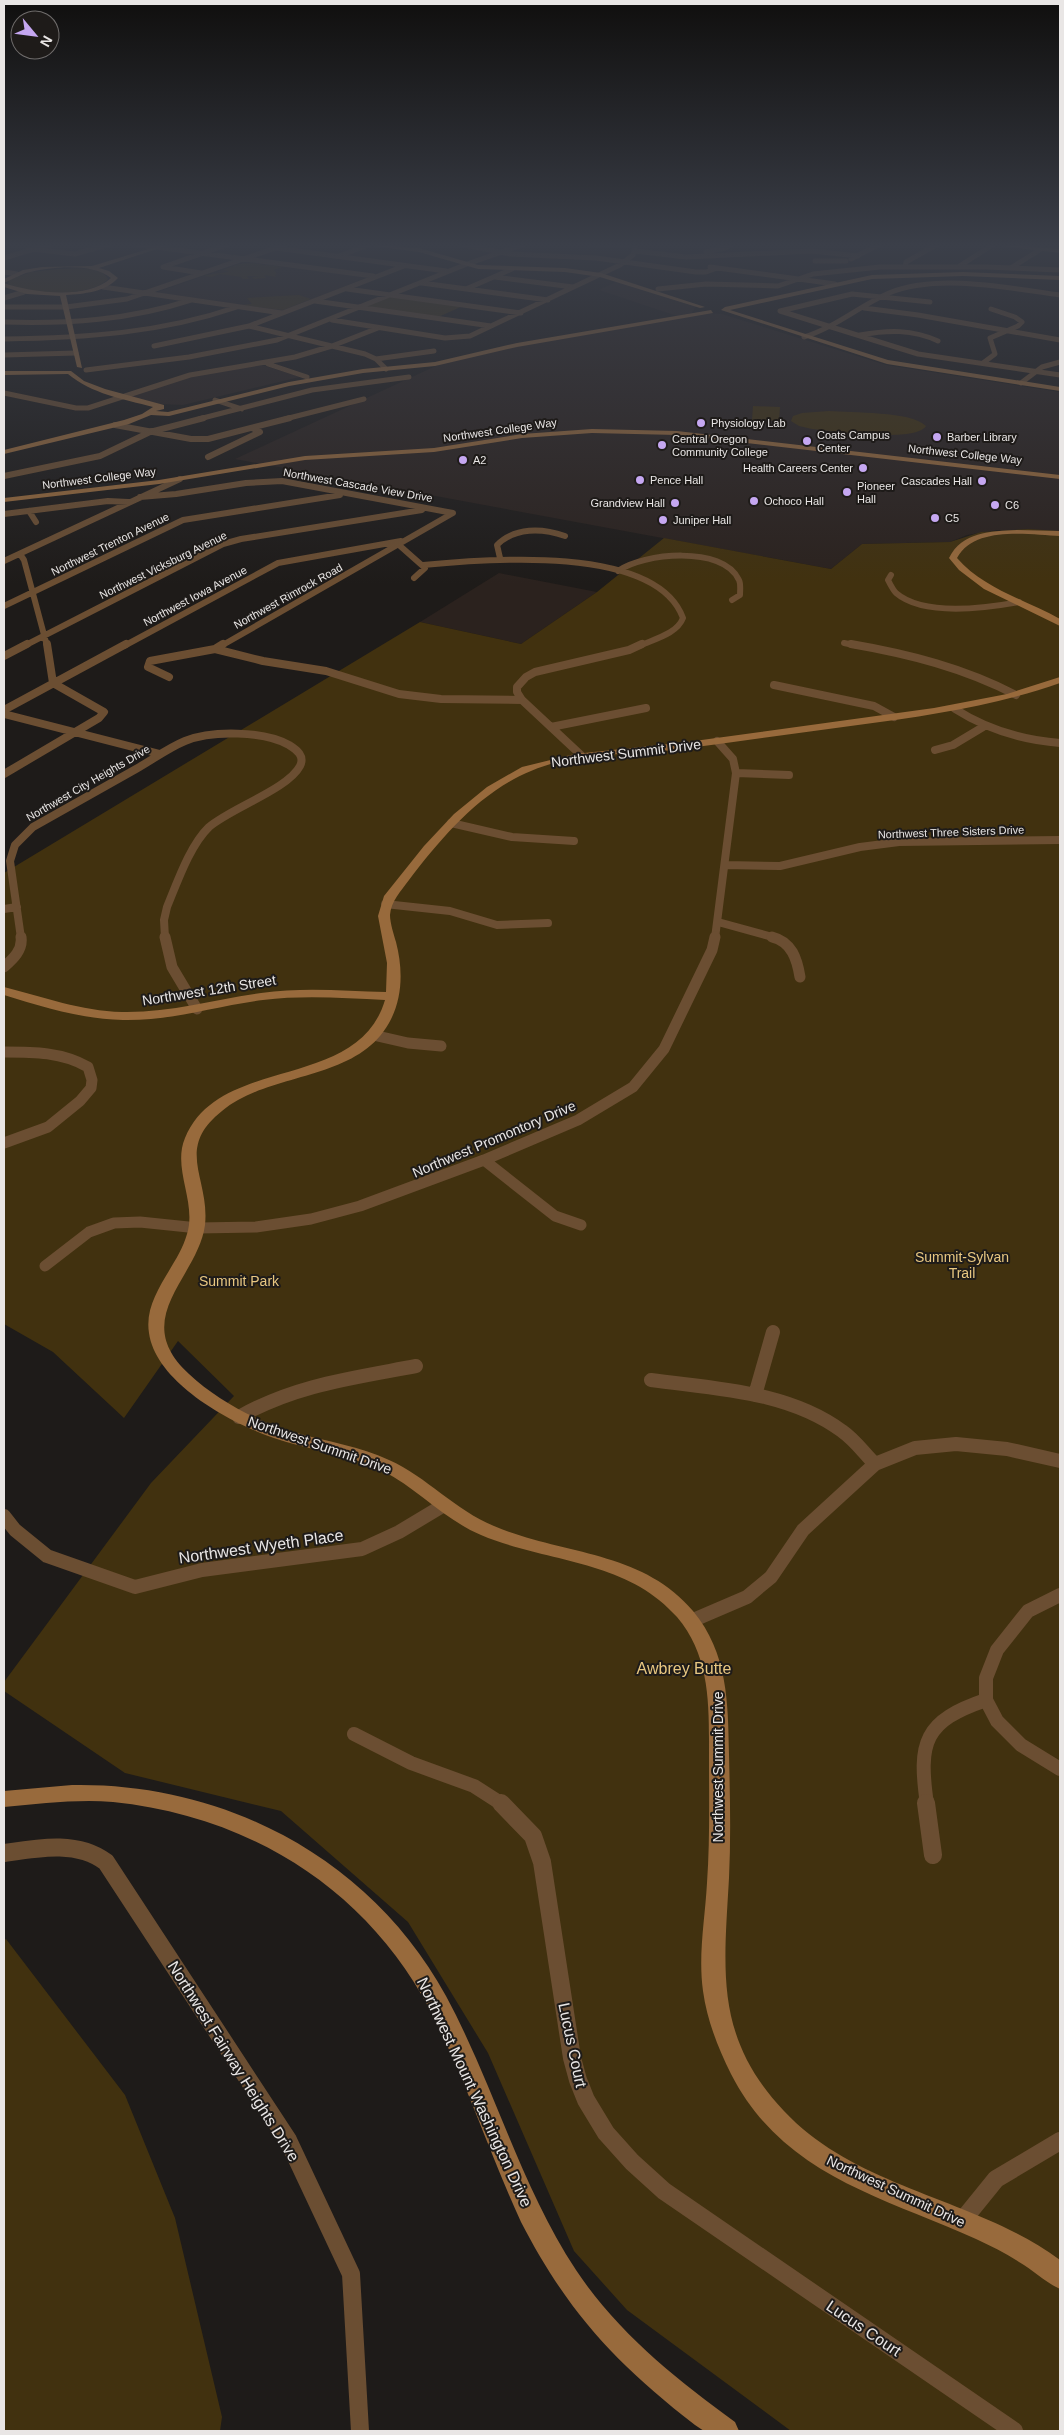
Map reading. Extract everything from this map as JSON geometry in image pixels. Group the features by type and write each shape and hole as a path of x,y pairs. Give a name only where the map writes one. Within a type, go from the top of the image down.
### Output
{"street":[{"path":"68,371 75,358"},
{"path":"79,358 78,364 83,369"},
{"path":"4,372 68,371 174,362 195,358"},
{"path":"4,393 79,408 94,407 188,373 267,363 288,358"},
{"path":"373,358 385,368"},
{"path":"376,359 390,358"},
{"path":"217,401 307,377 435,364 462,358"},
{"path":"875,358 901,365 1060,389"},
{"path":"941,358 1060,375"},
{"path":"982,364 990,358"},
{"path":"1021,383 1048,364 1060,362"},
{"path":"267,363 307,377"},
{"path":"68,371 96,389 173,414 176,409 289,384 385,368"},
{"path":"83,369 82,375 88,381 87,383"},
{"path":"4,476 100,456 150,432 326,387 409,377"},
{"path":"118,426 197,439 252,428 364,399"},
{"path":"134,400 149,407 151,411"},
{"path":"217,401 242,409"},
{"path":"118,426 151,411 160,411"},
{"path":"4,452 118,426 160,411"},
{"path":"208,457 258,434 258,430 252,428"},
{"name":"Northwest College Way","path":"4,500 180,479 306,458 434,450 522,436 607,430 677,433 1060,477"},
{"path":"4,561 180,479"},
{"name":"Northwest Cascade View Drive","path":"140,497 158,497 268,480 288,482 453,513"},
{"name":"Northwest Trenton Avenue","path":"4,606 183,520 349,494"},
{"path":"4,514 108,501 130,502"},
{"name":"Northwest Vicksburg Avenue","path":"4,656 223,544 241,539 431,508"},
{"path":"29,511 36,522"},
{"name":"Northwest Rimrock Road","path":"169,677 148,667 150,661 215,650 453,513"},
{"path":"500,558 497,544 508,536 540,531 565,536"},
{"path":"1060,534 1000,533 968,540 955,550 953,558 965,572 1060,623"},
{"name":"Northwest Iowa Avenue","path":"4,710 278,563 409,540"},
{"path":"399,545 423,565 424,571 414,578"},
{"path":"4,552 18,554 24,560 45,635 53,683 104,712 100,718 4,774"},
{"path":"618,570 629,564 655,556 714,560 728,566 742,586 740,594 732,600"},
{"path":"423,565 500,558 554,560 618,570 645,578 658,586 679,606 683,622 674,630 629,650 535,672 526,676 517,687 517,692 522,700 584,757"},
{"path":"891,575 888,580 890,587 898,595 910,601 933,606 976,609 1019,602"},
{"path":"844,643 913,655 998,685 1016,695"},
{"path":"215,650 263,661 326,671 399,694 441,699 522,700"},
{"name":"Northwest Summit Drive","path":"1060,680 1016,695 956,709 541,764 525,769 493,789 438,835 416,861 385,904 384,922 395,970 391,996 382,1024 373,1035 359,1047 331,1062 246,1091 227,1101 206,1117 192,1136 187,1153 187,1164 199,1208 198,1228 194,1240 159,1301 156,1324 160,1342 174,1370 239,1417 264,1429 295,1439 349,1452 383,1464 406,1476 463,1518 498,1534 617,1566 668,1596 691,1621 706,1644 717,1681 719,1768 718,1871 713,1950 715,1992 724,2032 735,2060 753,2091 784,2129 814,2152 844,2170 1014,2244 1060,2276"},
{"path":"774,685 874,706 894,717"},
{"path":"551,727 646,708"},
{"path":"956,709 983,727 1022,739 1060,743"},
{"path":"4,714 160,754"},
{"path":"935,750 952,745 983,727"},
{"name":"Northwest City Heights Drive","path":"4,967 14,959 22,942 17,907 7,865 17,843 33,826 186,741 213,735 236,734 264,737 286,743 299,752 302,758 300,765 286,780 230,812 201,836 165,914 171,966 197,1009"},
{"path":"717,741 733,759 736,773 789,775"},
{"name":"Northwest Promontory Drive","path":"45,1266 89,1232 114,1223 140,1222 198,1228 256,1226 311,1219 396,1194 484,1160 578,1120 633,1087 664,1049 712,950 718,922 736,773"},
{"path":"451,823 513,839 537,842 574,841"},
{"name":"Northwest Three Sisters Drive","path":"725,865 780,866 860,848 899,842 1060,840"},
{"path":"385,904 450,911 498,925 548,922"},
{"path":"4,909 17,907"},
{"path":"718,922 780,939 796,955 800,977"},
{"name":"Northwest 12th Street","path":"4,991 62,1009 97,1015 142,1016 197,1009 258,997 295,993 391,996"},
{"path":"373,1035 408,1043 441,1046"},
{"path":"4,1052 58,1054 75,1058 88,1067 92,1080 90,1088 80,1101 48,1127 4,1143"},
{"path":"484,1160 555,1216 582,1225"},
{"path":"755,1395 773,1332"},
{"path":"239,1417 265,1402 300,1389 416,1366"},
{"path":"651,1380 755,1395 808,1411 842,1431 875,1464"},
{"path":"691,1621 747,1597 771,1577 803,1530 875,1464 915,1448 956,1444 1007,1449 1060,1461"},
{"name":"Northwest Wyeth Place","path":"4,1516 15,1530 47,1556 93,1574 135,1587 202,1570 362,1549 399,1532 444,1505"},
{"path":"1060,1596 1028,1611 997,1650 986,1678 986,1700 997,1721 1022,1745 1060,1769"},
{"path":"933,1855 922,1767 923,1748 929,1735 942,1720 962,1706 986,1700"},
{"name":"Lucus Court","path":"354,1734 410,1763 474,1786 500,1802 533,1836 542,1862 572,2058 579,2087 590,2109 618,2149 664,2191 1014,2431"},
{"name":"Northwest Mount Washington Drive","path":"4,1799 72,1794 112,1794 149,1799 202,1811 252,1829 300,1854 344,1884 382,1921 414,1963 428,1987 459,2049 498,2146 541,2236 569,2281 606,2328 644,2365 703,2416 726,2431"},
{"name":"Northwest Fairway Heights Drive","path":"4,1853 38,1849 67,1849 88,1852 104,1861 120,1882 288,2140 351,2274 360,2431"},
{"path":"962,2221 996,2179 1060,2141"}],"shaded area":[{"name":"Central Oregon Community College","path":"468,358 862,358 886,365 1060,392 1060,531 997,530 967,535 950,542 862,544 831,569 235,459 440,364"},
{"path":"262,365 300,377 183,405 160,404 130,396 185,377"},
{"path":"499,573 597,592 521,644 420,622"}],"green space":[{"path":"753,406 780,407 779,421 752,420"},
{"path":"829,411 895,415 919,421 926,426 919,431 907,434 873,435 812,429 799,426 791,421 793,416 802,413"},
{"path":"1028,529 1060,531 1060,2431 791,2431 627,2310 574,2251 488,2053 408,1922 281,1811 125,1773 4,1691 4,1682 151,1483 234,1396 178,1341 124,1418 53,1352 4,1324 4,873 420,622 521,644 597,592 664,538 831,569 862,544 950,542 981,532"},
{"path":"6,1939 125,2095 175,2218 222,2417 220,2431 4,2431 4,1940"}],"place":[{"name":"Physiology Lab","path":"701,423"},
{"name":"Barber Library","path":"937,437"},
{"name":"Coats Campus Center","path":"807,441"},
{"name":"Central Oregon Community College","path":"662,445"},
{"name":"A2","path":"463,460"},
{"name":"Health Careers Center","path":"863,468"},
{"name":"Pence Hall","path":"640,480"},
{"name":"Cascades Hall","path":"982,481"},
{"name":"Pioneer Hall","path":"847,492"},
{"name":"Ochoco Hall","path":"754,501"},
{"name":"Grandview Hall","path":"675,503"},
{"name":"C6","path":"995,505"},
{"name":"C5","path":"935,518"},
{"name":"Juniper Hall","path":"663,520"}],"park label":[{"name":"Summit-Sylvan Trail","path":"962,1266"},
{"name":"Summit Park","path":"239,1281"},
{"name":"Awbrey Butte","path":"684,1668"}]}
